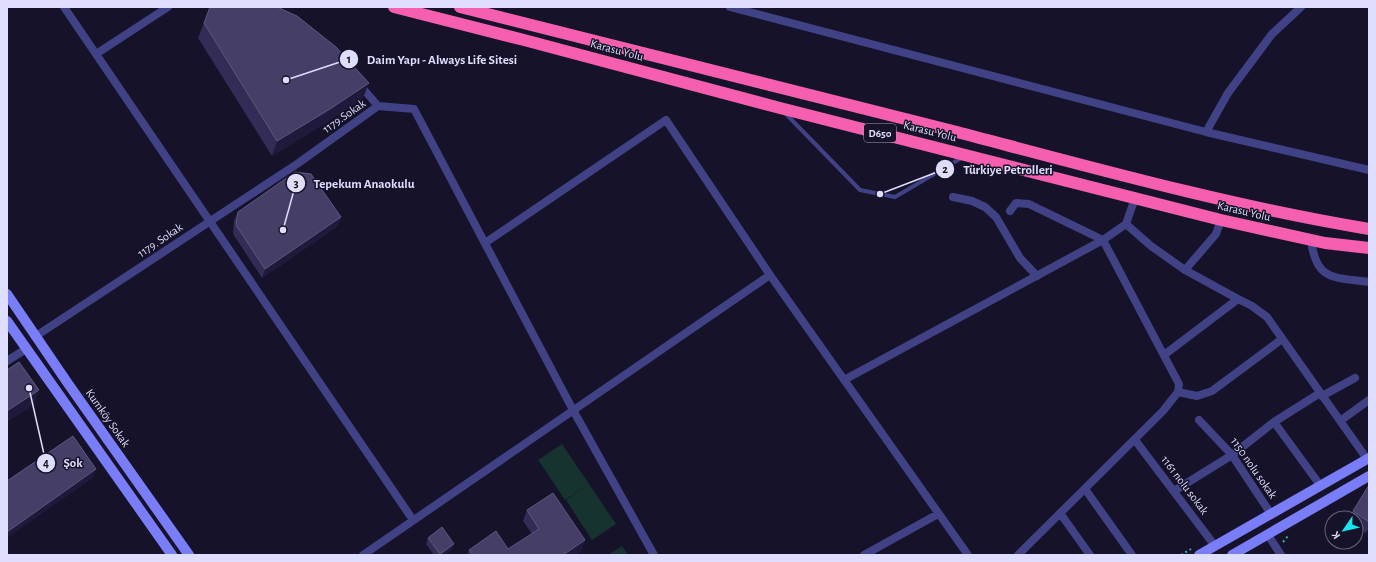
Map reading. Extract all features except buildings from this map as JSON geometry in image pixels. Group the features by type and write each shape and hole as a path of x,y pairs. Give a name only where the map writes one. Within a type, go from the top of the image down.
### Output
{"highway":[{"name":"Karasu Yolu","path":"394,7 780,108 1221,220 1325,243 1369,248"},
{"path":"460,7 955,131 1172,188 1269,210 1369,229"}],"main road":[{"name":"Kumköy Sokak","path":"7,294 189,555"},
{"path":"7,321 172,555"},
{"path":"1199,555 1368,458"},
{"path":"1232,555 1369,476"}],"street":[{"path":"64,7 413,520"},
{"path":"96,54 168,7"},
{"path":"730,7 1206,132 1369,170"},
{"path":"1206,132 1228,92 1272,34 1301,7"},
{"name":"1179.Sokak","path":"297,164 378,106 355,79"},
{"path":"378,106 414,109 573,410 654,555"},
{"path":"485,242 666,120 770,275 968,555"},
{"name":"1179. Sokak","path":"36,336 297,164"},
{"path":"953,198 972,201 986,207 996,217 1020,258 1037,276"},
{"path":"844,380 1103,240 1126,224 1135,198"},
{"path":"1010,211 1016,203 1029,204 1103,240 1179,384 1178,392 1163,411 1018,555"},
{"path":"1185,270 1216,234 1221,220"},
{"path":"1126,224 1152,246 1185,270 1252,306 1266,317 1368,458"},
{"path":"1311,240 1313,255 1324,273 1337,278 1369,282"},
{"path":"363,555 770,275"},
{"path":"1164,355 1238,299"},
{"path":"1178,392 1197,396 1212,390 1282,339"},
{"path":"7,361 26,349"},
{"path":"1174,491 1232,455 1274,422 1321,395 1355,378"},
{"path":"1340,421 1369,400"},
{"name":"1150 nolu sokak","path":"1199,420 1232,455 1271,514"},
{"path":"1274,422 1320,485"},
{"name":"1161 nolu sokak","path":"1135,440 1215,546"},
{"path":"1085,489 1132,555"},
{"path":"1060,512 1090,555"},
{"path":"864,555 938,514"},
{"path":"1268,535 1281,555"}],"lane":[{"path":"780,108 860,190 895,197 967,155"}],"green space":[{"path":"562,444 589,484 565,500 538,460"},
{"path":"589,484 616,524 592,540 566,500"},
{"path":"622,546 628,555 608,555"}],"place":[{"name":"Daim Yapı - Always Life Sitesi","path":"286,80"},
{"name":"Türkiye Petrolleri","path":"880,194"},
{"name":"Tepekum Anaokulu","path":"283,230"},
{"name":"Şok","path":"29,388"}]}
